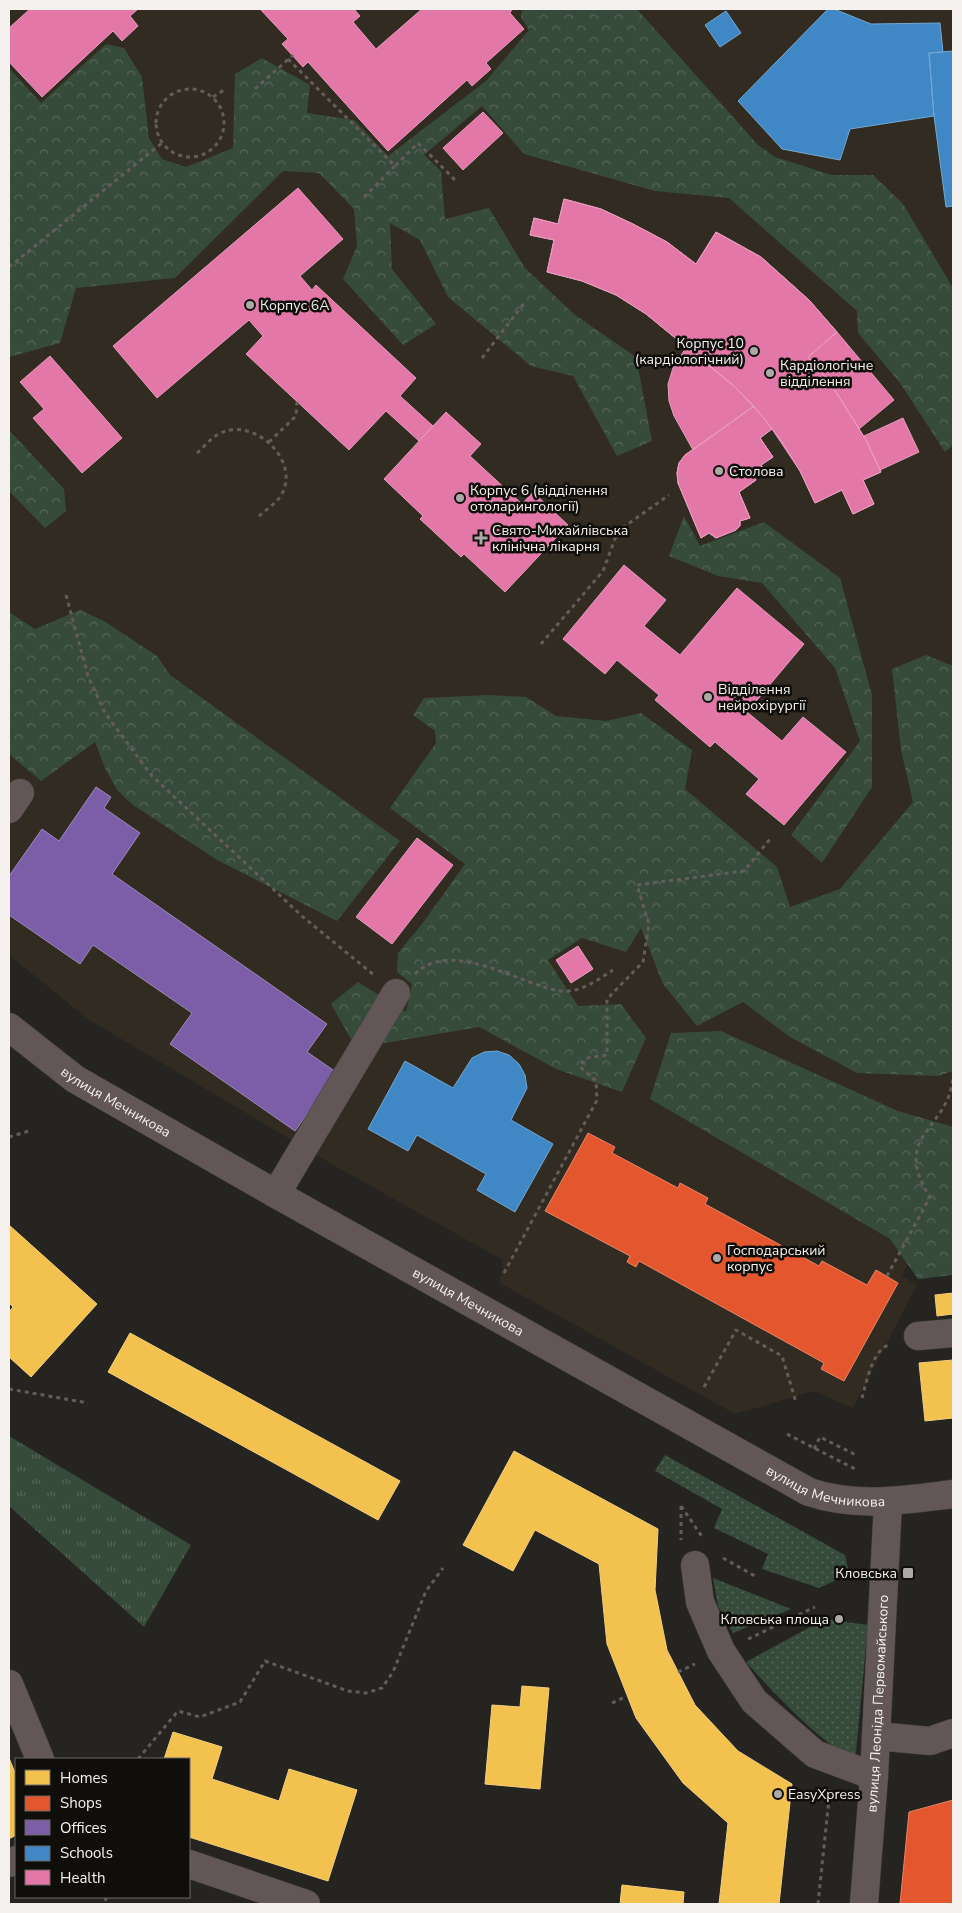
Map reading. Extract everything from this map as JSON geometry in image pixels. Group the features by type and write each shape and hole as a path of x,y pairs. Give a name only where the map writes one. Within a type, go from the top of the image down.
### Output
{"street":[{"path":"276,1194 396,994"},
{"name":"вулиця Мечникова","path":"9,1027 76,1079 276,1194 809,1492 847,1502 888,1502 953,1494"},
{"path":"918,1336 953,1333"},
{"name":"вулиця Леоніда Первомайського","path":"864,1904 874,1776 888,1502"},
{"path":"701,1555 700,1602 722,1651 754,1701 814,1754 874,1776"},
{"path":"9,1684 40,1758"},
{"path":"876,1736 930,1741 953,1733"},
{"path":"190,1864 306,1904"}],"path":[{"path":"255,89 293,55"},
{"path":"288,59 395,166"},
{"path":"193,88 204,91 213,97 220,106 224,123 220,139 213,148 203,155 180,156 170,151 162,143 157,132 158,110 172,93 193,88"},
{"path":"213,97 224,90"},
{"path":"9,266 162,143"},
{"path":"364,197 418,143 456,181"},
{"path":"482,358 525,302"},
{"path":"269,442 296,416 297,402"},
{"path":"197,453 218,434 236,430 254,432 269,442 279,453 284,467 284,482 280,496 257,518"},
{"path":"541,644 603,571 618,531 669,495"},
{"path":"66,595 88,676 105,713 152,776 303,917 396,994 422,967 443,961 473,962 502,970 531,983 562,991 585,988 613,970"},
{"path":"504,1273 597,1100 596,1081 580,1067 586,1058 607,1056 607,999 643,962 649,924 637,885 744,871 770,840"},
{"path":"887,1276 930,1197 920,1181 914,1163 917,1149 936,1117 946,1105 952,1091 953,1075"},
{"path":"9,1137 29,1131"},
{"path":"704,1387 736,1330 782,1356 796,1402"},
{"path":"862,1398 872,1364 886,1345 918,1336"},
{"path":"9,1389 88,1403"},
{"path":"787,1434 855,1469"},
{"path":"814,1449 820,1437 856,1455"},
{"path":"681,1506 701,1555"},
{"path":"722,1557 755,1576"},
{"path":"139,1758 178,1711 200,1717 240,1702 265,1661 348,1691 366,1693 382,1688 393,1672 426,1591 443,1568"},
{"path":"612,1703 627,1696"}],"shaded area":[{"name":"Свято-Михайлівська клінічна лікарня","path":"9,9 953,9 953,1251 917,1245 902,1276 917,1285 853,1408 814,1391 735,1414 500,1283 503,1260 328,1162 88,1019 9,955"}],"green space":[{"path":"522,9 637,9 758,145 775,157 832,175 873,175 903,204 953,288 953,445 945,452 900,383 858,333 857,311 729,198 655,191 524,154 482,106 424,155 441,171 445,219 489,208 525,268 575,315 636,357 652,441 617,456 573,376 531,366 448,297 420,240 390,223 392,269 436,324 403,345 343,279 357,246 354,209 319,173 283,171 175,278 76,288 60,343 9,357 9,68 41,103 106,44 124,48 142,77 149,138 162,159 186,167 233,148 235,74 262,58 310,85 307,113 354,120 388,156 486,81 529,30 521,17"},
{"path":"9,430 64,489 66,511 45,528 9,491"},
{"path":"684,516 700,546 764,522 840,578 872,695 872,787 822,863 791,835 860,741 835,668 762,583 718,576 669,556"},
{"path":"80,610 104,621 157,656 170,675 400,841 337,921 217,860 133,805 117,790 105,768 95,742 41,781 9,754 9,612 35,629"},
{"path":"926,655 953,666 953,1071 938,1076 857,1073 790,1037 743,1002 697,1026 663,984 641,928 626,952 582,938 548,960 578,1006 621,1004 646,1038 622,1092 556,1069 479,1027 356,1048 331,1004 358,982 406,1012 412,984 397,972 398,953 422,924 465,864 390,808 436,743 435,731 413,715 424,698 488,695 526,697 556,716 606,721 641,713 692,750 685,789 777,867 790,907 840,889 913,802 901,750 892,669"},
{"path":"721,1031 898,1111 953,1127 953,1275 918,1279 890,1239 650,1099 671,1033"},
{"path":"9,1436 191,1545 144,1627 9,1506"},
{"path":"665,1455 845,1555 849,1574 819,1588 762,1569 768,1554 714,1528 722,1509 655,1471"},
{"path":"713,1578 791,1609 733,1633 718,1606"},
{"path":"825,1619 868,1625 855,1762 825,1740 798,1716 746,1662"}],"building: Homes":[{"path":"9,1225 97,1304 31,1377 9,1357 9,1312 13,1307 9,1303"},
{"path":"953,1293 953,1314 937,1316 935,1295"},
{"path":"130,1333 400,1481 378,1520 108,1372"},
{"path":"953,1360 953,1418 925,1421 919,1363"},
{"path":"514,1451 658,1529 655,1590 667,1650 695,1705 738,1751 792,1784 779,1904 719,1904 728,1823 683,1783 636,1718 607,1644 599,1564 535,1530 513,1571 463,1545"},
{"path":"522,1686 549,1688 540,1789 485,1784 492,1705 520,1707"},
{"path":"173,1732 222,1747 212,1779 279,1801 289,1769 357,1790 328,1881 190,1837 190,1758 164,1758"},
{"path":"9,1758 15,1773 15,1836 9,1839"},
{"path":"622,1885 684,1892 683,1904 620,1904"}],"building: Shops":[{"name":"Господарський корпус","path":"588,1133 615,1147 612,1153 678,1188 680,1183 708,1198 705,1204 819,1266 822,1261 867,1285 876,1270 898,1283 844,1381 821,1369 824,1363 639,1261 636,1267 627,1262 630,1256 545,1211"},
{"path":"953,1800 953,1904 900,1904 909,1812"}],"building: Offices":[{"path":"96,787 111,797 104,808 140,833 112,874 327,1024 307,1052 336,1072 295,1131 170,1044 192,1013 93,945 80,964 9,915 9,876 42,829 59,841"}],"building: Schools":[{"path":"828,9 834,9 871,24 940,23 943,52 929,53 934,116 850,129 840,160 782,149 738,101"},
{"path":"726,11 741,33 720,47 705,25"},
{"path":"953,51 953,206 946,207 934,116 929,53"},
{"path":"497,1051 509,1055 519,1064 525,1075 527,1088 511,1120 553,1144 515,1212 477,1190 486,1174 417,1135 408,1151 368,1129 405,1061 453,1088 472,1058 484,1052"}],"building: Health":[{"path":"30,9 138,9 130,16 138,26 122,41 113,31 42,97 9,62 9,28"},
{"path":"260,9 354,9 360,16 353,22 376,49 422,9 512,9 510,13 524,29 486,63 491,69 472,86 467,80 388,151 308,62 303,67 282,44 288,39"},
{"path":"483,112 503,133 463,170 443,148"},
{"name":"Корпус 6А","path":"298,188 343,239 300,276 312,290 316,285 416,378 400,396 433,426 419,441 386,411 349,450 246,354 263,336 249,320 157,398 113,346"},
{"name":"Корпус 10 (кардіологічний)","path":"564,199 601,209 633,224 667,242 696,264 716,232 761,257 809,300 837,332 808,357 831,384 866,440 881,472 863,480 874,504 853,514 842,490 815,503 800,471 781,440 735,387 646,314 616,295 582,281 547,272 554,240 530,235 534,218 558,224"},
{"name":"Корпус 10 (кардіологічний)","path":"564,199 601,209 633,224 667,242 696,264 716,232 761,257 809,300 837,332 808,357 831,384 866,440 881,472 863,480 874,504 853,514 842,490 815,503 800,471 772,429 760,438 773,457 761,465 764,469 753,476 756,480 739,492 750,518 740,521 740,526 736,530 716,538 709,533 701,538 678,483 679,463 685,455 754,406 735,387 646,314 616,295 582,281 547,272 554,240 530,235 534,218 558,224"},
{"path":"837,332 894,400 859,429 831,384 808,357"},
{"path":"687,346 754,406 693,450 674,416 669,401 668,384 673,368"},
{"path":"50,356 122,438 82,473 33,418 44,409 20,382"},
{"name":"Столова","path":"754,406 772,429 760,438 773,457 761,465 764,469 753,476 756,480 739,492 750,518 740,521 740,526 736,530 716,538 709,533 701,538 678,483 679,463 685,455"},
{"name":"Корпус 6 (відділення отоларингології)","path":"446,412 481,444 470,456 522,504 533,492 568,525 505,592 464,554 461,557 420,519 423,516 384,479"},
{"path":"903,418 919,452 880,470 864,436"},
{"name":"Відділення нейрохірургії","path":"624,565 666,600 644,626 680,655 737,588 804,644 747,712 782,741 803,717 846,752 784,825 746,794 759,779 715,742 710,747 655,700 659,695 617,660 605,674 563,639"},
{"path":"417,838 453,865 392,944 356,917"},
{"path":"578,946 593,969 571,983 556,960"}],"place":[{"name":"Корпус 6А","path":"250,305"},
{"name":"Корпус 10 (кардіологічний)","path":"754,351"},
{"name":"Кардіологічне відділення","path":"770,373"},
{"name":"Столова","path":"719,471"},
{"name":"Корпус 6 (відділення отоларингології)","path":"460,498"},
{"name":"Свято-Михайлівська клінічна лікарня","path":"481,538"},
{"name":"Відділення нейрохірургії","path":"708,697"},
{"name":"Господарський корпус","path":"717,1258"},
{"name":"Кловська","path":"908,1573"},
{"name":"Кловська площа","path":"839,1619"},
{"name":"EasyXpress","path":"778,1794"}]}
